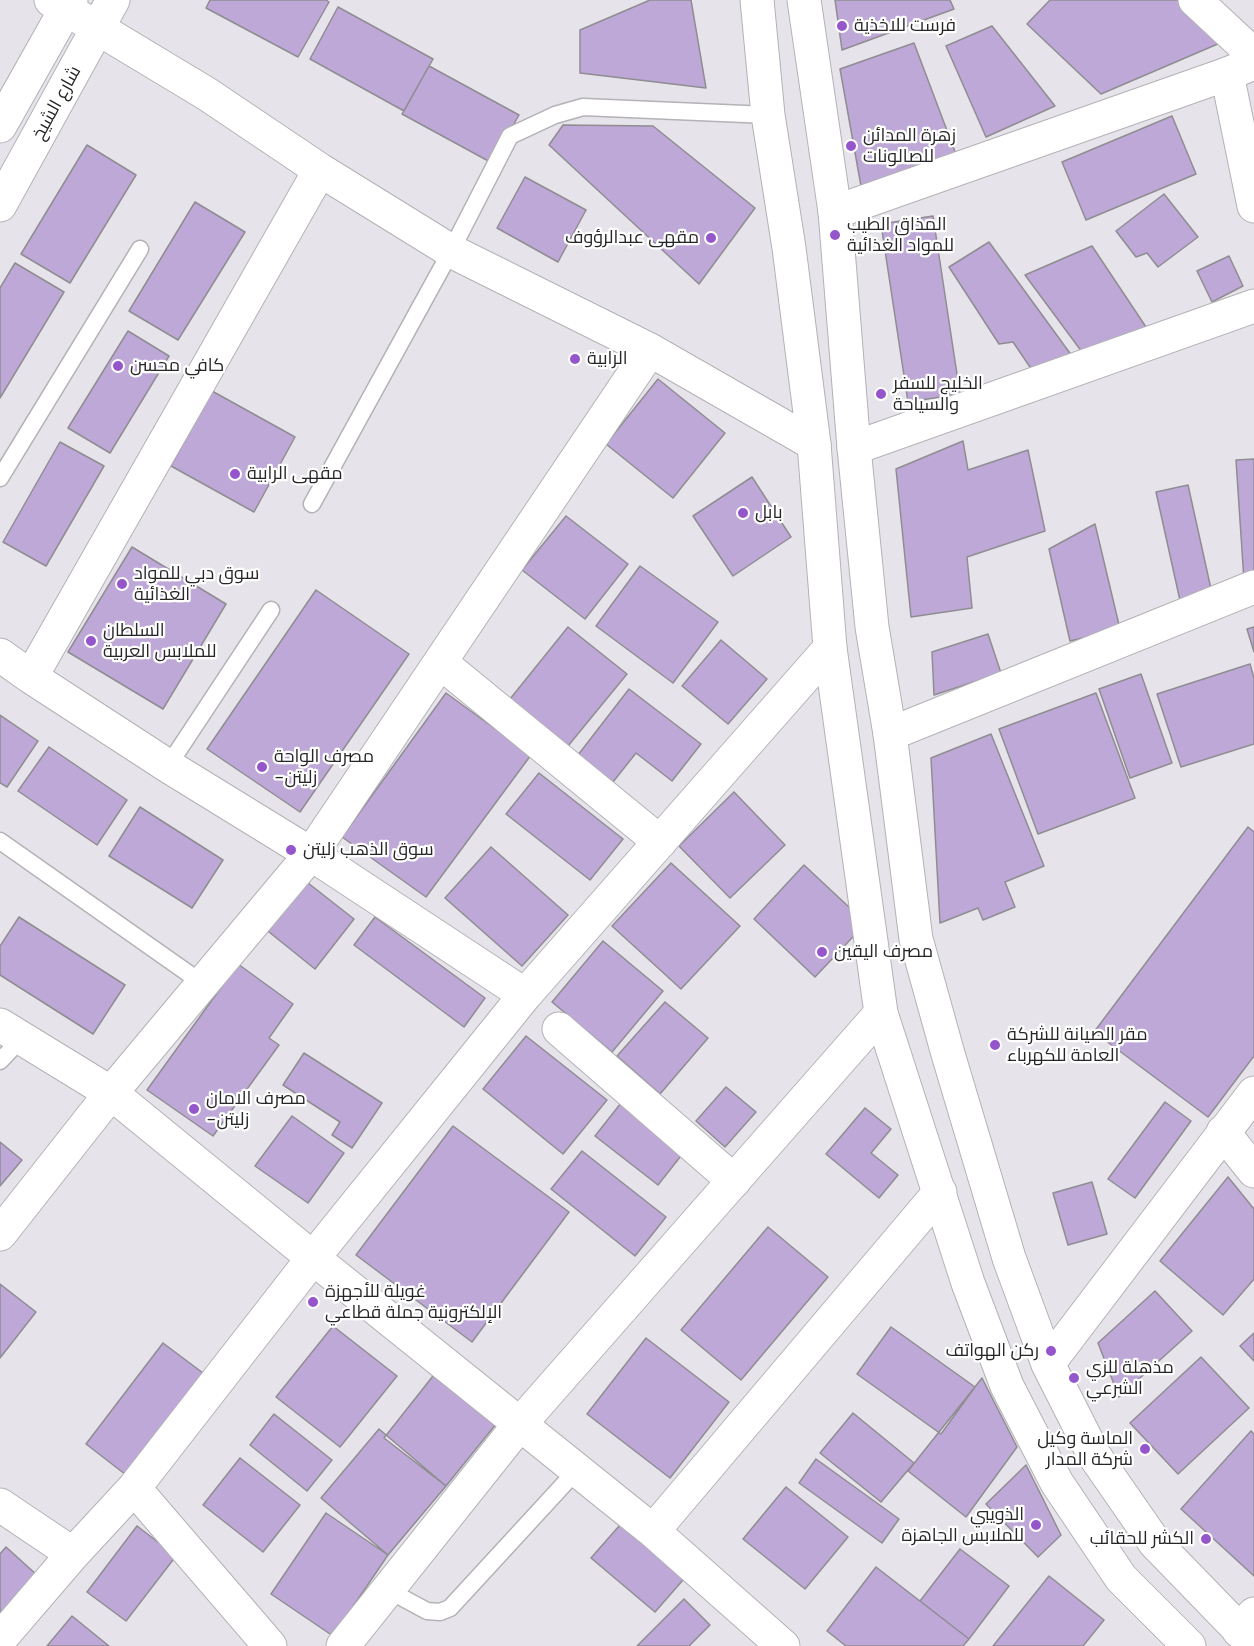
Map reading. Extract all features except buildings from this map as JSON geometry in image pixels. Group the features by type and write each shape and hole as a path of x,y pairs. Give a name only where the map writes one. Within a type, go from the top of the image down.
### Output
{"street":[{"path":"757,0 768,115 789,248 814,444 830,648 881,1013 969,1283 1007,1386 1056,1483 1121,1578 1190,1646"},
{"path":"804,0 835,212 854,448 872,627 890,734 916,939 995,1215 1048,1364 1094,1455 1155,1544 1249,1630"},
{"path":"1195,0 1254,55"},
{"path":"0,126 63,3 105,14 207,94 320,170 451,251 650,350 814,444"},
{"name":"شارع الشيخ","path":"0,205 105,14"},
{"path":"835,212 1241,68 1254,206"},
{"path":"31,677 320,170"},
{"path":"854,448 1254,306"},
{"path":"0,1234 111,1093 311,854 650,350"},
{"path":"890,734 1254,587"},
{"path":"0,1639 73,1554 134,1488 313,1258 525,995 830,648"},
{"path":"0,655 168,766 311,854 525,995"},
{"path":"440,662 660,842"},
{"path":"343,1646 519,1425 881,1013"},
{"path":"559,1029 734,1181"},
{"path":"7,1042 111,1093 653,1532 783,1646"},
{"path":"1048,1364 1254,1093"},
{"path":"1223,1132 1254,1171"},
{"path":"653,1532 940,1192"},
{"path":"134,1488 270,1646"},
{"path":"0,1505 73,1554"}],"lane":[{"path":"312,504 451,251 510,136 555,115 583,107 768,115"},
{"path":"0,478 140,249"},
{"path":"168,766 271,610"},
{"path":"0,840 202,984"},
{"path":"388,1590 427,1611 440,1612 450,1608 577,1470"}],"place":[{"name":"فرست للاخذية","path":"842,26"},
{"name":"زهرة المدائن للصالونات","path":"851,146"},
{"name":"المذاق الطيب للمواد الغذائية","path":"835,235"},
{"name":"مقهى عبدالرؤوف","path":"711,238"},
{"name":"الرابية","path":"575,359"},
{"name":"كافي محسن","path":"118,366"},
{"name":"الخليج للسفر والسياحة","path":"881,394"},
{"name":"مقهى الرابية","path":"235,474"},
{"name":"بابل","path":"743,513"},
{"name":"سوق دبي للمواد الغذائية","path":"122,584"},
{"name":"السلطان للملابس العربية","path":"91,641"},
{"name":"مصرف الواحة -زليتن","path":"262,767"},
{"name":"سوق الذهب زليتن","path":"291,850"},
{"name":"مصرف اليقين","path":"822,952"},
{"name":"مقر الصيانة للشركة العامة للكهرباء","path":"995,1045"},
{"name":"مصرف الامان -زليتن","path":"194,1109"},
{"name":"غويلة للأجهزة الإلكترونية جملة قطاعي","path":"313,1302"},
{"name":"ركن الهواتف","path":"1051,1351"},
{"name":"مذهلة للزي الشرعي","path":"1074,1378"},
{"name":"الماسة وكيل شركة المدار","path":"1145,1449"},
{"name":"الذويبي للملابس الجاهزة","path":"1036,1525"},
{"name":"الكشر للحقائب","path":"1206,1539"}]}
